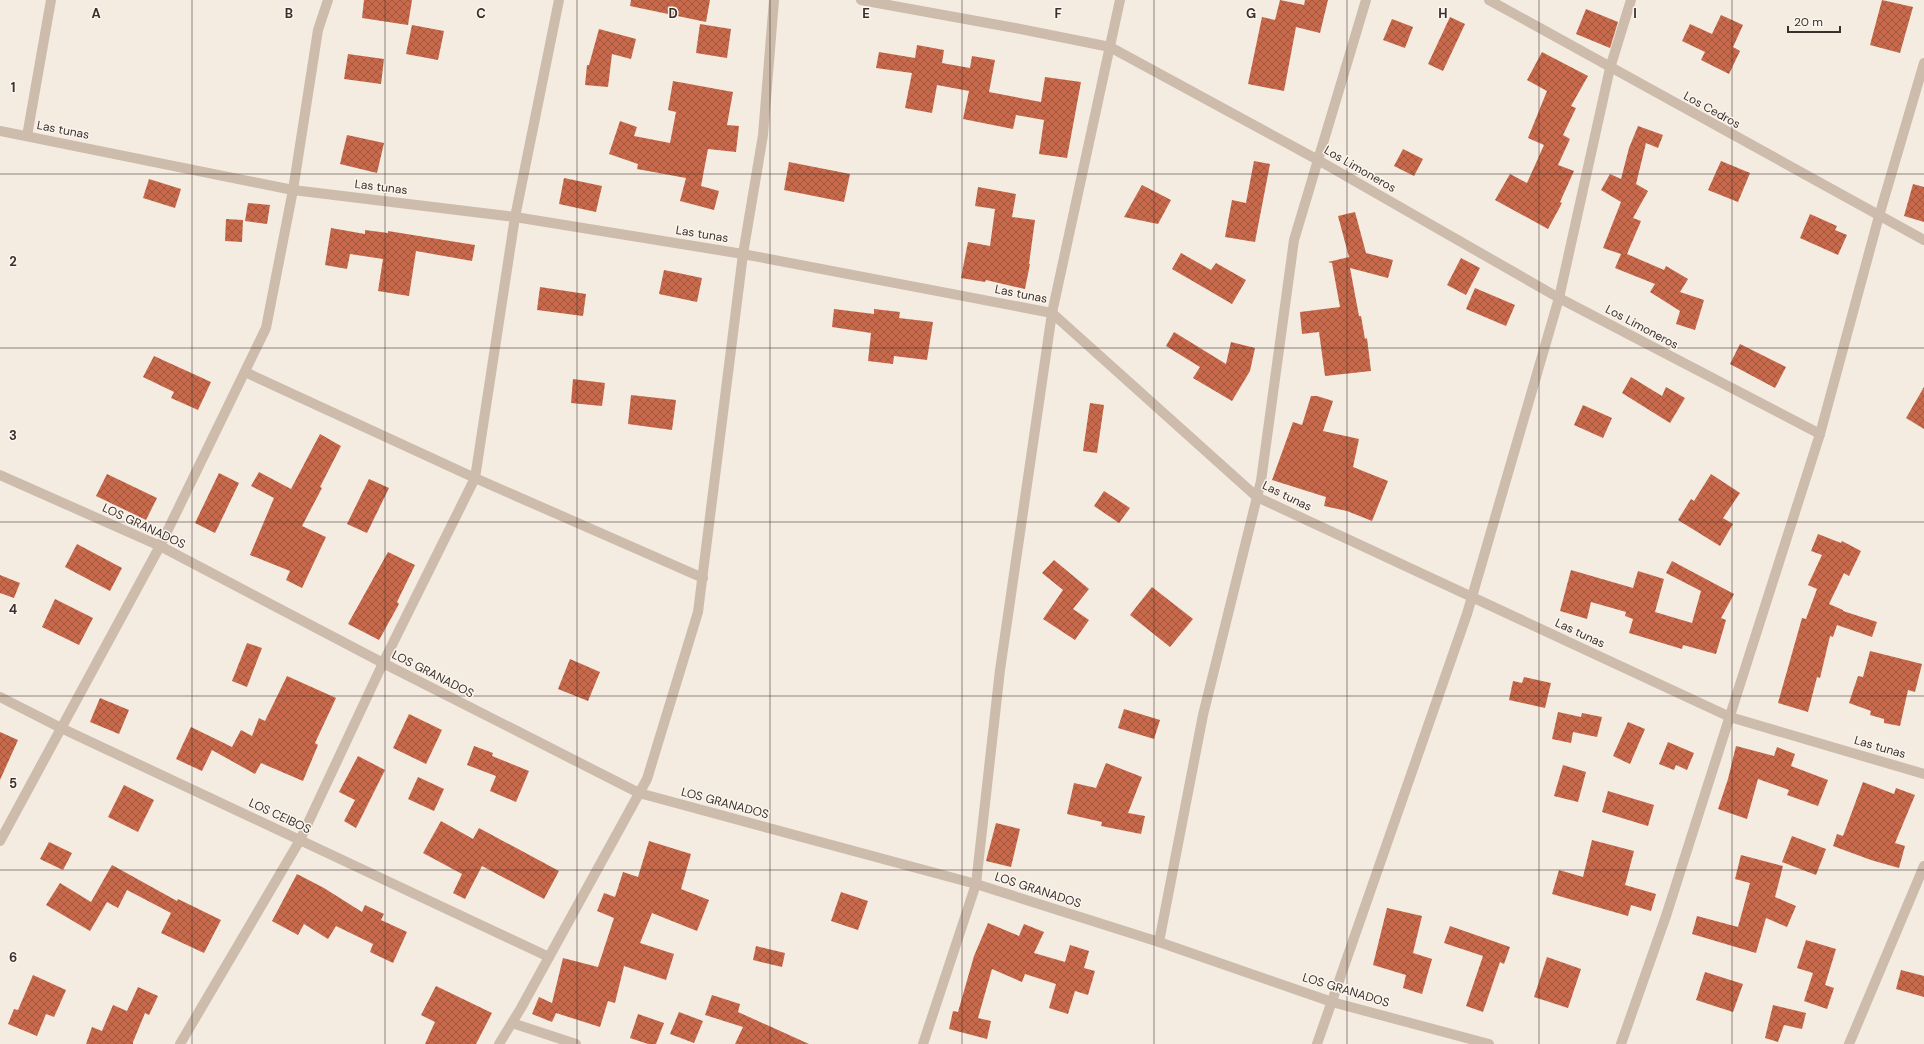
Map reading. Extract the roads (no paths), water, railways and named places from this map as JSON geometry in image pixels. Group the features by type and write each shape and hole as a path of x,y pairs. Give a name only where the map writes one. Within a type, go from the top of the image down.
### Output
{"street":[{"path":"27,136 51,0"},
{"path":"0,841 160,546 266,328 293,190 318,30 328,0"},
{"path":"180,1044 300,840 383,663 475,478 515,217 559,0"},
{"path":"498,1044 512,1023 647,779 698,612 743,254 763,135 774,0"},
{"name":"Los Limoneros","path":"861,0 1110,47 1318,160 1559,298 1820,434"},
{"path":"924,1044 976,884 1000,670 1052,313 1120,0"},
{"path":"1159,942 1203,715 1261,481 1294,240 1366,0"},
{"name":"Los Cedros","path":"1489,0 1924,240"},
{"path":"1317,1044 1472,596 1559,298 1610,68 1631,0"},
{"path":"1620,1044 1666,916 1820,434 1879,216 1924,63"},
{"name":"Las tunas","path":"0,130 293,190 515,217 743,254 1052,313 1257,497 1730,717 1924,774"},
{"path":"245,372 475,478 702,578"},
{"name":"LOS GRANADOS","path":"0,475 160,546 383,663 639,794 976,884 1159,942 1332,1002 1489,1044"},
{"name":"LOS CEIBOS","path":"0,697 61,728 549,957"},
{"path":"1849,1044 1924,866"},
{"path":"512,1023 576,1044"}]}
